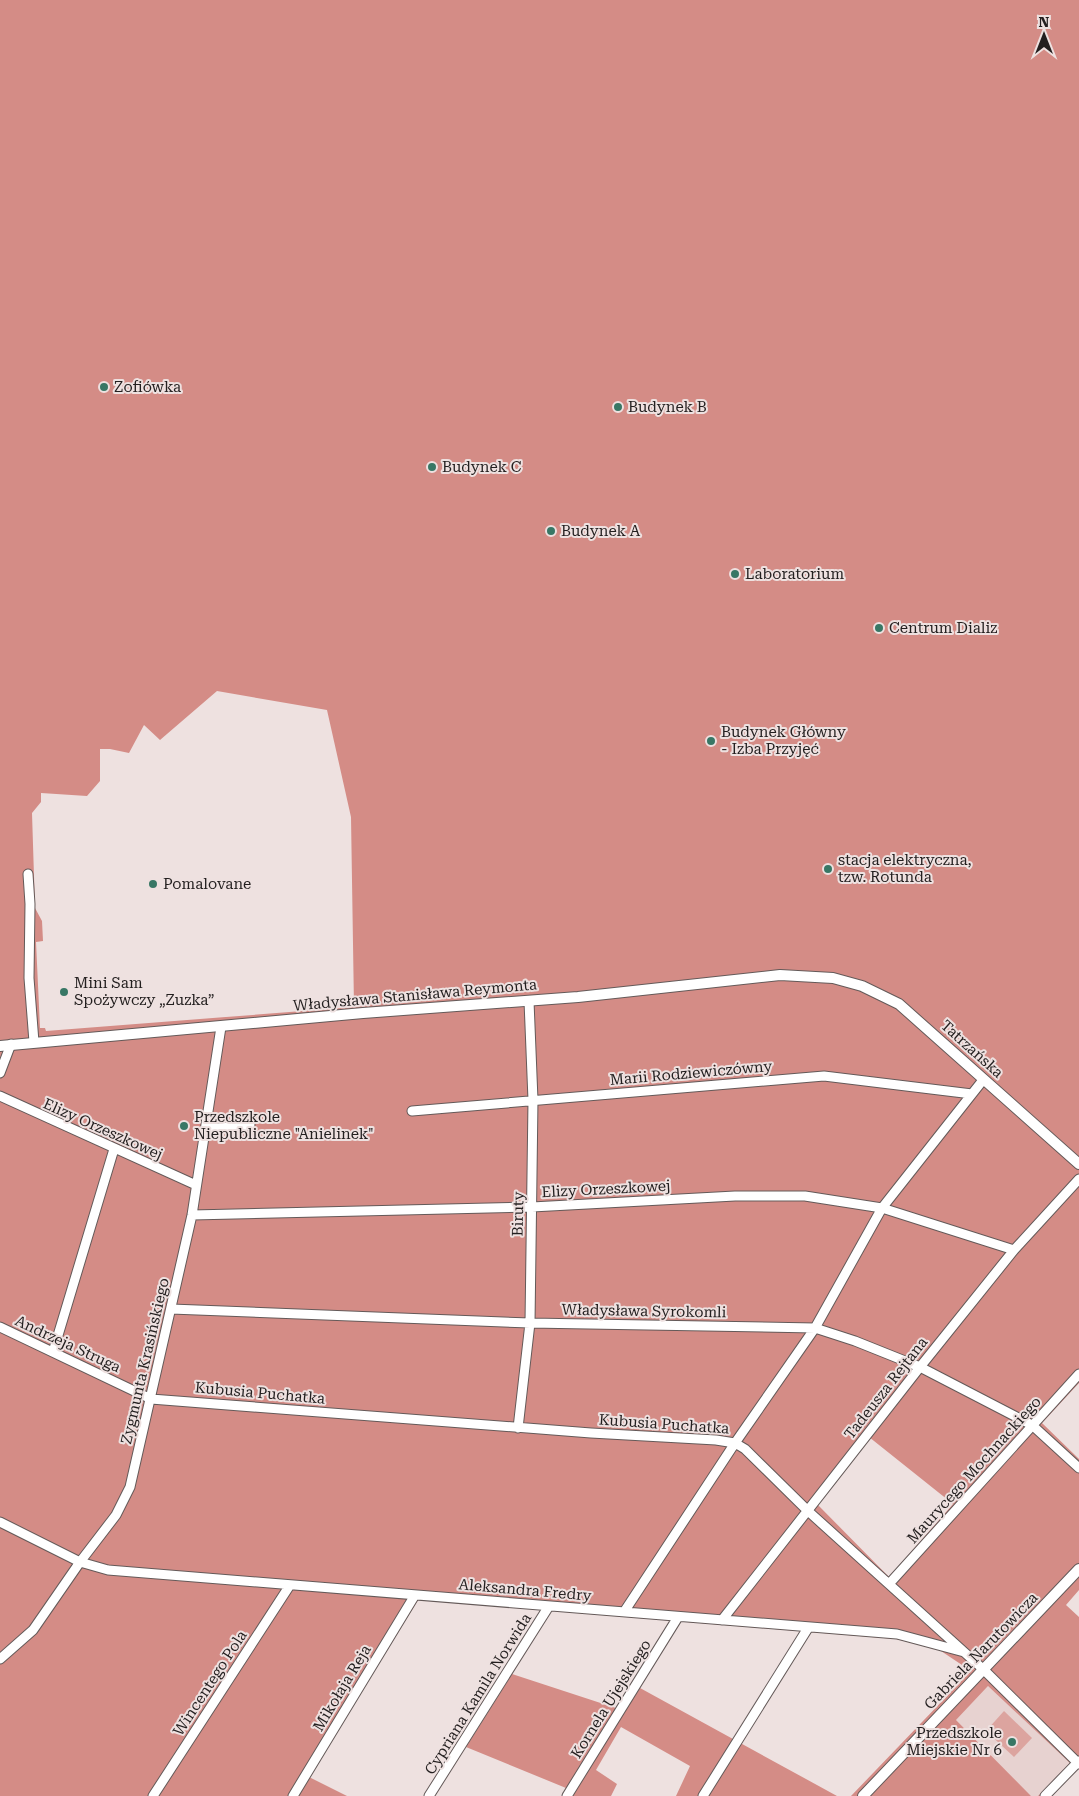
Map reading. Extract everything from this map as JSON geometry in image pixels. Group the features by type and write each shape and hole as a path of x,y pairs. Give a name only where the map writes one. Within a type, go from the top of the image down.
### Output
{"street":[{"path":"28,874 30,904 29,978 34,1042"},
{"name":"Władysława Stanisława Reymonta","path":"0,1046 363,1013 578,997 780,975 833,978"},
{"name":"Tatrzańska","path":"833,978 862,986 899,1004 1079,1164"},
{"name":"Biruty","path":"518,1428 530,1324 533,1100 529,1001"},
{"name":"Zygmunta Krasińskiego","path":"0,1659 33,1630 80,1562 116,1515 130,1487 192,1215 221,1027"},
{"path":"0,1073 11,1044"},
{"name":"Marii Rodziewiczówny","path":"412,1111 824,1076 972,1094"},
{"path":"624,1612 735,1443 815,1328 882,1208 983,1080"},
{"name":"Elizy Orzeszkowej","path":"0,1096 196,1185"},
{"path":"205,1129 250,1125"},
{"path":"53,1352 114,1149"},
{"name":"Tadeusza Rejtana","path":"722,1620 920,1366 1014,1250 1079,1179"},
{"name":"Elizy Orzeszkowej","path":"192,1215 532,1207 735,1196 805,1196 882,1208 1014,1250"},
{"name":"Władysława Syrokomli","path":"171,1309 530,1324 815,1328 920,1366 1032,1425 1079,1468"},
{"name":"Andrzeja Struga","path":"0,1327 151,1399"},
{"name":"Maurycego Mochnackiego","path":"889,1584 1079,1374"},
{"name":"Kubusia Puchatka","path":"151,1399 518,1428 716,1440 735,1443 745,1450 808,1512 966,1653 1078,1763"},
{"name":"Aleksandra Fredry","path":"0,1522 80,1562 108,1570 897,1634 966,1653"},
{"name":"Gabriela Narutowicza","path":"863,1796 1079,1570"},
{"name":"Wincentego Pola","path":"153,1796 290,1585"},
{"name":"Mikołaja Reja","path":"293,1796 415,1595"},
{"name":"Cypriana Kamila Norwida","path":"429,1796 550,1606"},
{"name":"Kornela Ujejskiego","path":"567,1796 678,1617"},
{"path":"703,1796 808,1628"},
{"path":"1045,1796 1078,1763"}],"shaded area":[{"path":"0,0 1079,0 1079,1383 1042,1423 1079,1459 1079,1590 1066,1605 1079,1617 1079,1767 1050,1796 1038,1796 1070,1763 988,1686 956,1720 1031,1796 851,1796 971,1671 938,1649 896,1639 418,1600 309,1777 347,1796 0,1796","holes":["217,691 327,710 351,817 354,1007 46,1031 45,1028 40,1028 36,942 43,941 42,921 35,908 32,813 41,802 41,793 87,796 100,781 100,749 129,753 144,725 160,740","869,1437 953,1504 889,1577 817,1504"]},
{"path":"512,1674 625,1711 640,1688 837,1796 676,1796 690,1766 621,1727 596,1770 617,1784 611,1796 562,1796 566,1788 466,1747"},
{"name":"Przedszkole Miejskie Nr 6","path":"988,1686 1071,1763 1038,1796 1031,1796 956,1720"},
{"path":"1004,1711 1032,1738 1014,1757 986,1731"}],"place":[{"name":"Zofiówka","path":"104,387"},
{"name":"Budynek B","path":"618,407"},
{"name":"Budynek C","path":"432,467"},
{"name":"Budynek A","path":"551,531"},
{"name":"Laboratorium","path":"735,574"},
{"name":"Centrum Dializ","path":"879,628"},
{"name":"Budynek Główny - Izba Przyjęć","path":"711,741"},
{"name":"stacja elektryczna, tzw. Rotunda","path":"828,869"},
{"name":"Pomalovane","path":"153,884"},
{"name":"Mini Sam Spożywczy „Zuzka”","path":"64,992"},
{"name":"Przedszkole Niepubliczne \"Anielinek\"","path":"184,1126"},
{"name":"Przedszkole Miejskie Nr 6","path":"1012,1742"}]}
